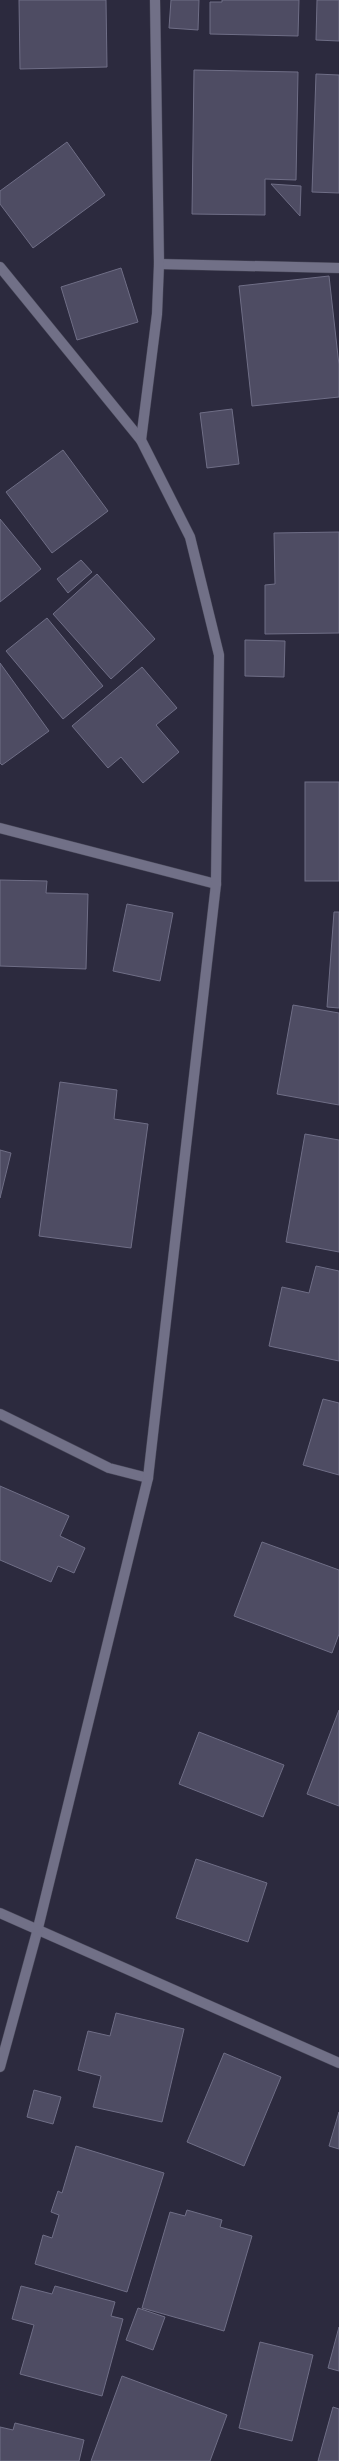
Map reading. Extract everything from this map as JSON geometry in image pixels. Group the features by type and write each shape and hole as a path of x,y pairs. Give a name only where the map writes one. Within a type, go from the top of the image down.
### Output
{"street":[{"path":"141,440 157,314 159,264 154,0"},
{"path":"159,264 339,268"},
{"path":"0,267 141,440 190,537 219,655 216,884 148,1478 37,1932 0,2067"},
{"path":"0,828 216,884"},
{"path":"0,1414 109,1468 148,1478"},
{"path":"0,1913 37,1932 339,2063"}],"building":[{"path":"19,0 106,0 107,67 20,69"},
{"path":"171,0 199,0 198,30 169,28"},
{"path":"222,0 299,0 298,36 210,34 210,2 222,2"},
{"path":"317,0 339,0 339,41 316,40"},
{"path":"194,70 298,72 296,180 265,179 265,215 192,214"},
{"path":"316,74 339,75 339,193 312,192"},
{"path":"67,142 105,195 33,248 0,204 0,191"},
{"path":"271,184 301,186 300,216"},
{"path":"121,268 138,322 77,340 61,287"},
{"path":"329,276 339,365 339,397 252,406 239,286"},
{"path":"232,409 239,464 207,468 200,413"},
{"path":"63,450 108,511 52,553 6,492"},
{"path":"0,519 41,569 0,602"},
{"path":"339,532 339,633 265,634 265,585 275,584 274,533"},
{"path":"81,560 92,572 68,593 57,579"},
{"path":"97,574 155,639 111,679 53,614"},
{"path":"47,618 103,686 63,719 6,651"},
{"path":"245,640 285,641 284,677 245,676"},
{"path":"0,663 49,731 2,765 0,763"},
{"path":"142,667 177,708 156,725 179,752 143,783 121,757 108,768 72,726"},
{"path":"305,782 339,782 339,881 305,881"},
{"path":"0,880 47,881 46,893 88,894 86,969 0,966"},
{"path":"127,904 173,913 160,981 113,971"},
{"path":"334,912 339,912 339,1008 327,1007"},
{"path":"293,1005 339,1013 339,1105 277,1094"},
{"path":"60,1082 117,1090 114,1119 148,1124 131,1248 39,1236"},
{"path":"305,1134 339,1140 339,1252 286,1242"},
{"path":"0,1150 11,1153 0,1198"},
{"path":"316,1266 339,1271 339,1361 269,1346 282,1287 309,1293"},
{"path":"323,1399 339,1403 339,1475 303,1465"},
{"path":"0,1486 69,1516 60,1536 85,1548 74,1573 58,1566 51,1582 0,1560"},
{"path":"262,1542 339,1570 339,1634 332,1653 234,1616"},
{"path":"339,1710 339,1806 307,1794"},
{"path":"199,1732 284,1765 263,1817 179,1784"},
{"path":"196,1859 267,1883 248,1942 176,1918"},
{"path":"116,2013 184,2029 162,2122 93,2107 101,2076 78,2070 88,2031 110,2036"},
{"path":"224,2053 281,2077 244,2166 187,2142"},
{"path":"34,2090 61,2097 53,2124 27,2117"},
{"path":"339,2112 339,2149 329,2146"},
{"path":"76,2146 164,2173 127,2292 35,2264 43,2235 52,2238 59,2215 51,2212 58,2191 62,2193"},
{"path":"187,2210 222,2220 220,2227 252,2236 224,2331 142,2308 170,2212 185,2216"},
{"path":"21,2286 52,2294 55,2286 115,2302 111,2316 123,2319 102,2396 20,2374 34,2325 12,2319"},
{"path":"138,2308 165,2317 153,2350 126,2340"},
{"path":"339,2327 339,2371 328,2368"},
{"path":"260,2342 313,2355 292,2441 239,2428"},
{"path":"122,2376 227,2415 210,2461 91,2461"},
{"path":"333,2407 339,2409 339,2461 318,2461"},
{"path":"15,2423 84,2440 79,2461 0,2461 0,2427 13,2430"}]}
